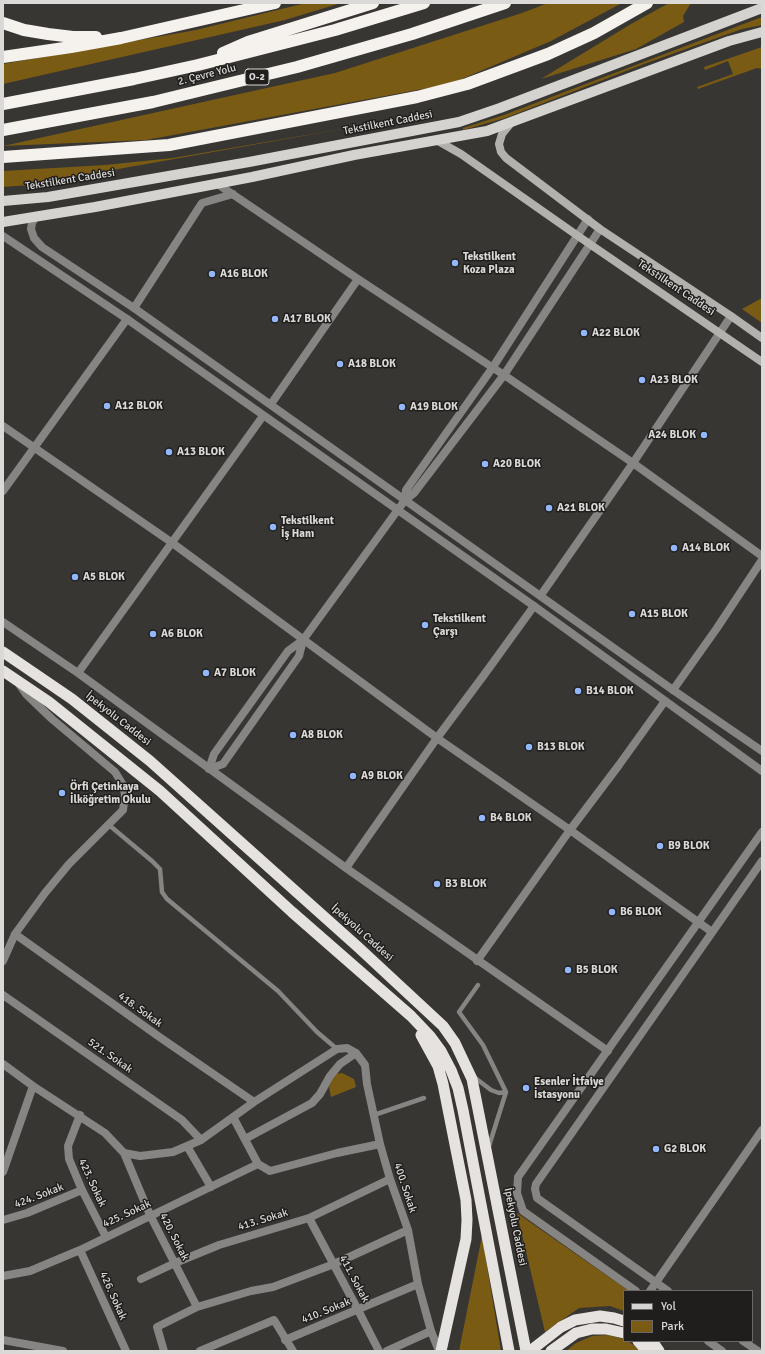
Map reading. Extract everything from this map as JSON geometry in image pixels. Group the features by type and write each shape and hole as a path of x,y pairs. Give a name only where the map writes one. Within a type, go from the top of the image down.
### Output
{"highway":[{"path":"3,57 121,38 275,3"},
{"path":"198,65 248,42 373,3"},
{"name":"2. Çevre Yolu","path":"3,104 198,65 335,30 424,3"},
{"name":"2. Çevre Yolu","path":"3,130 153,102 290,69 412,34 505,3"},
{"path":"3,157 169,145 417,97 467,84 548,54 594,32 647,3"},
{"path":"3,23 24,30 73,37 139,33"},
{"name":"İpekyolu Caddesi","path":"3,652 72,699 150,761 358,947 443,1026 455,1043 472,1078 528,1350"},
{"path":"3,671 49,702 160,791 292,912 411,1016 430,1036 441,1051 458,1088 509,1351"},
{"path":"411,1016 435,1059 444,1084 466,1200 466,1239 440,1351"},
{"path":"528,1350 561,1327 575,1320 600,1316 623,1321"},
{"path":"551,1351 576,1333 592,1329 606,1329 623,1333"},
{"path":"639,1342 647,1351"},
{"path":"653,1342 659,1351"}],"main road":[{"name":"Tekstilkent Caddesi","path":"3,201 48,197 249,162 459,122 500,108 762,8"},
{"path":"3,222 95,207 252,177 354,155 487,131 729,41 762,32"},
{"name":"Tekstilkent Caddesi","path":"511,123 502,134 499,144 501,152 506,158 600,229 762,338"},
{"name":"Tekstilkent Caddesi","path":"438,141 461,154 589,244 762,362"}],"street":[{"path":"216,183 358,279 493,367 633,463 762,556"},
{"path":"3,491 127,319 202,203 233,194"},
{"path":"36,216 32,223 31,229 34,238 42,248 134,308 673,690 762,751"},
{"path":"405,500 406,490 493,367 588,219"},
{"path":"208,769 214,754 288,651 303,640 397,510 405,500 414,493 504,375 600,229"},
{"path":"3,236 127,319 534,606 762,772"},
{"path":"78,673 263,416 358,279"},
{"path":"346,868 437,738 534,606 633,463 731,316"},
{"path":"3,426 171,542 437,738 570,830 712,932"},
{"path":"477,961 570,830 665,702 762,560"},
{"path":"3,622 78,673 208,769 477,961 608,1051"},
{"path":"208,769 223,764 299,656 303,640"},
{"path":"3,960 15,934 45,893 70,864 123,810 125,801 123,784 115,772 52,719 26,694 14,678"},
{"path":"635,1290 522,1211 516,1193 518,1178 762,832"},
{"path":"666,1290 537,1198 535,1189 536,1184 762,861"},
{"name":"418. Sokak","path":"15,934 158,1036 254,1102"},
{"name":"521. Sokak","path":"3,995 182,1120 201,1140"},
{"path":"124,1153 140,1156 173,1152 201,1140 254,1102 337,1049 347,1048 356,1053 340,1064 330,1076 320,1094 312,1103 245,1139"},
{"name":"400. Sokak","path":"356,1053 365,1065 366,1084 380,1144 390,1179 408,1230 418,1284 431,1331 440,1351"},
{"name":"420. Sokak","path":"3,1064 33,1086 105,1132 124,1153 150,1215 197,1307"},
{"path":"3,1172 33,1086"},
{"name":"423. Sokak","path":"80,1115 68,1146 69,1159 82,1190 106,1236"},
{"path":"232,1117 258,1164 270,1171 337,1153 380,1144"},
{"path":"651,1290 762,1130"},
{"path":"187,1146 211,1187"},
{"name":"425. Sokak","path":"3,1276 30,1271 80,1250 106,1236 258,1164"},
{"name":"413. Sokak","path":"141,1279 219,1245 309,1218 390,1179"},
{"name":"424. Sokak","path":"3,1220 27,1214 82,1190"},
{"name":"411. Sokak","path":"309,1218 379,1351"},
{"path":"164,1351 158,1326 197,1307 251,1291 273,1287 334,1264 408,1230"},
{"name":"426. Sokak","path":"80,1250 126,1351"},
{"name":"410. Sokak","path":"286,1340 418,1284"},
{"path":"200,1351 274,1320 293,1351"},
{"path":"387,1351 431,1331"},
{"path":"3,1340 63,1351"},
{"path":"709,1342 722,1351"},
{"path":"744,1342 758,1351"}],"lane":[{"path":"109,825 160,869 162,892 167,899 278,991 317,1032 337,1049"},
{"path":"478,985 459,1012 483,1045 506,1092 487,1152"},
{"path":"469,1072 479,1082 491,1090 499,1093 506,1092"},
{"path":"374,1115 424,1098"}],"green space":[{"path":"306,3 341,3 285,20 3,84 3,64 196,30"},
{"path":"548,3 622,3 551,41 450,84 146,140 3,146 335,73 522,13"},
{"path":"669,3 691,3 683,16 684,22 636,49 541,79 631,24"},
{"path":"762,17 762,25 742,29 644,64 505,118 463,130 463,128 504,115"},
{"path":"762,47 762,69 757,68 698,89 697,87 733,74 728,61 705,70 704,67"},
{"path":"353,127 29,185 3,187 3,171 105,165 173,158"},
{"path":"762,298 762,323 742,309"},
{"path":"342,1073 354,1079 356,1087 331,1097 329,1087 335,1074"},
{"path":"517,1213 628,1290 623,1290 623,1311 610,1306 579,1308 545,1332"},
{"path":"482,1236 501,1351 459,1351"},
{"path":"608,1335 623,1339 623,1342 629,1342 641,1351 566,1351 576,1343 592,1336"}],"place":[{"name":"Tekstilkent Koza Plaza","path":"455,263"},
{"name":"A16 BLOK","path":"212,274"},
{"name":"A17 BLOK","path":"275,319"},
{"name":"A22 BLOK","path":"584,333"},
{"name":"A18 BLOK","path":"340,364"},
{"name":"A23 BLOK","path":"642,380"},
{"name":"A12 BLOK","path":"107,406"},
{"name":"A19 BLOK","path":"402,407"},
{"name":"A24 BLOK","path":"704,435"},
{"name":"A13 BLOK","path":"169,452"},
{"name":"A20 BLOK","path":"485,464"},
{"name":"A21 BLOK","path":"549,508"},
{"name":"Tekstilkent İş Hanı","path":"273,527"},
{"name":"A14 BLOK","path":"674,548"},
{"name":"A5 BLOK","path":"75,577"},
{"name":"A15 BLOK","path":"632,614"},
{"name":"Tekstilkent Çarşı","path":"425,625"},
{"name":"A6 BLOK","path":"153,634"},
{"name":"A7 BLOK","path":"206,673"},
{"name":"B14 BLOK","path":"578,691"},
{"name":"A8 BLOK","path":"293,735"},
{"name":"B13 BLOK","path":"529,747"},
{"name":"A9 BLOK","path":"353,776"},
{"name":"Örfi Çetinkaya İlköğretim Okulu","path":"62,793"},
{"name":"B4 BLOK","path":"482,818"},
{"name":"B9 BLOK","path":"660,846"},
{"name":"B3 BLOK","path":"437,884"},
{"name":"B6 BLOK","path":"612,912"},
{"name":"B5 BLOK","path":"568,970"},
{"name":"Esenler İtfaiye İstasyonu","path":"526,1088"},
{"name":"G2 BLOK","path":"656,1149"}]}
